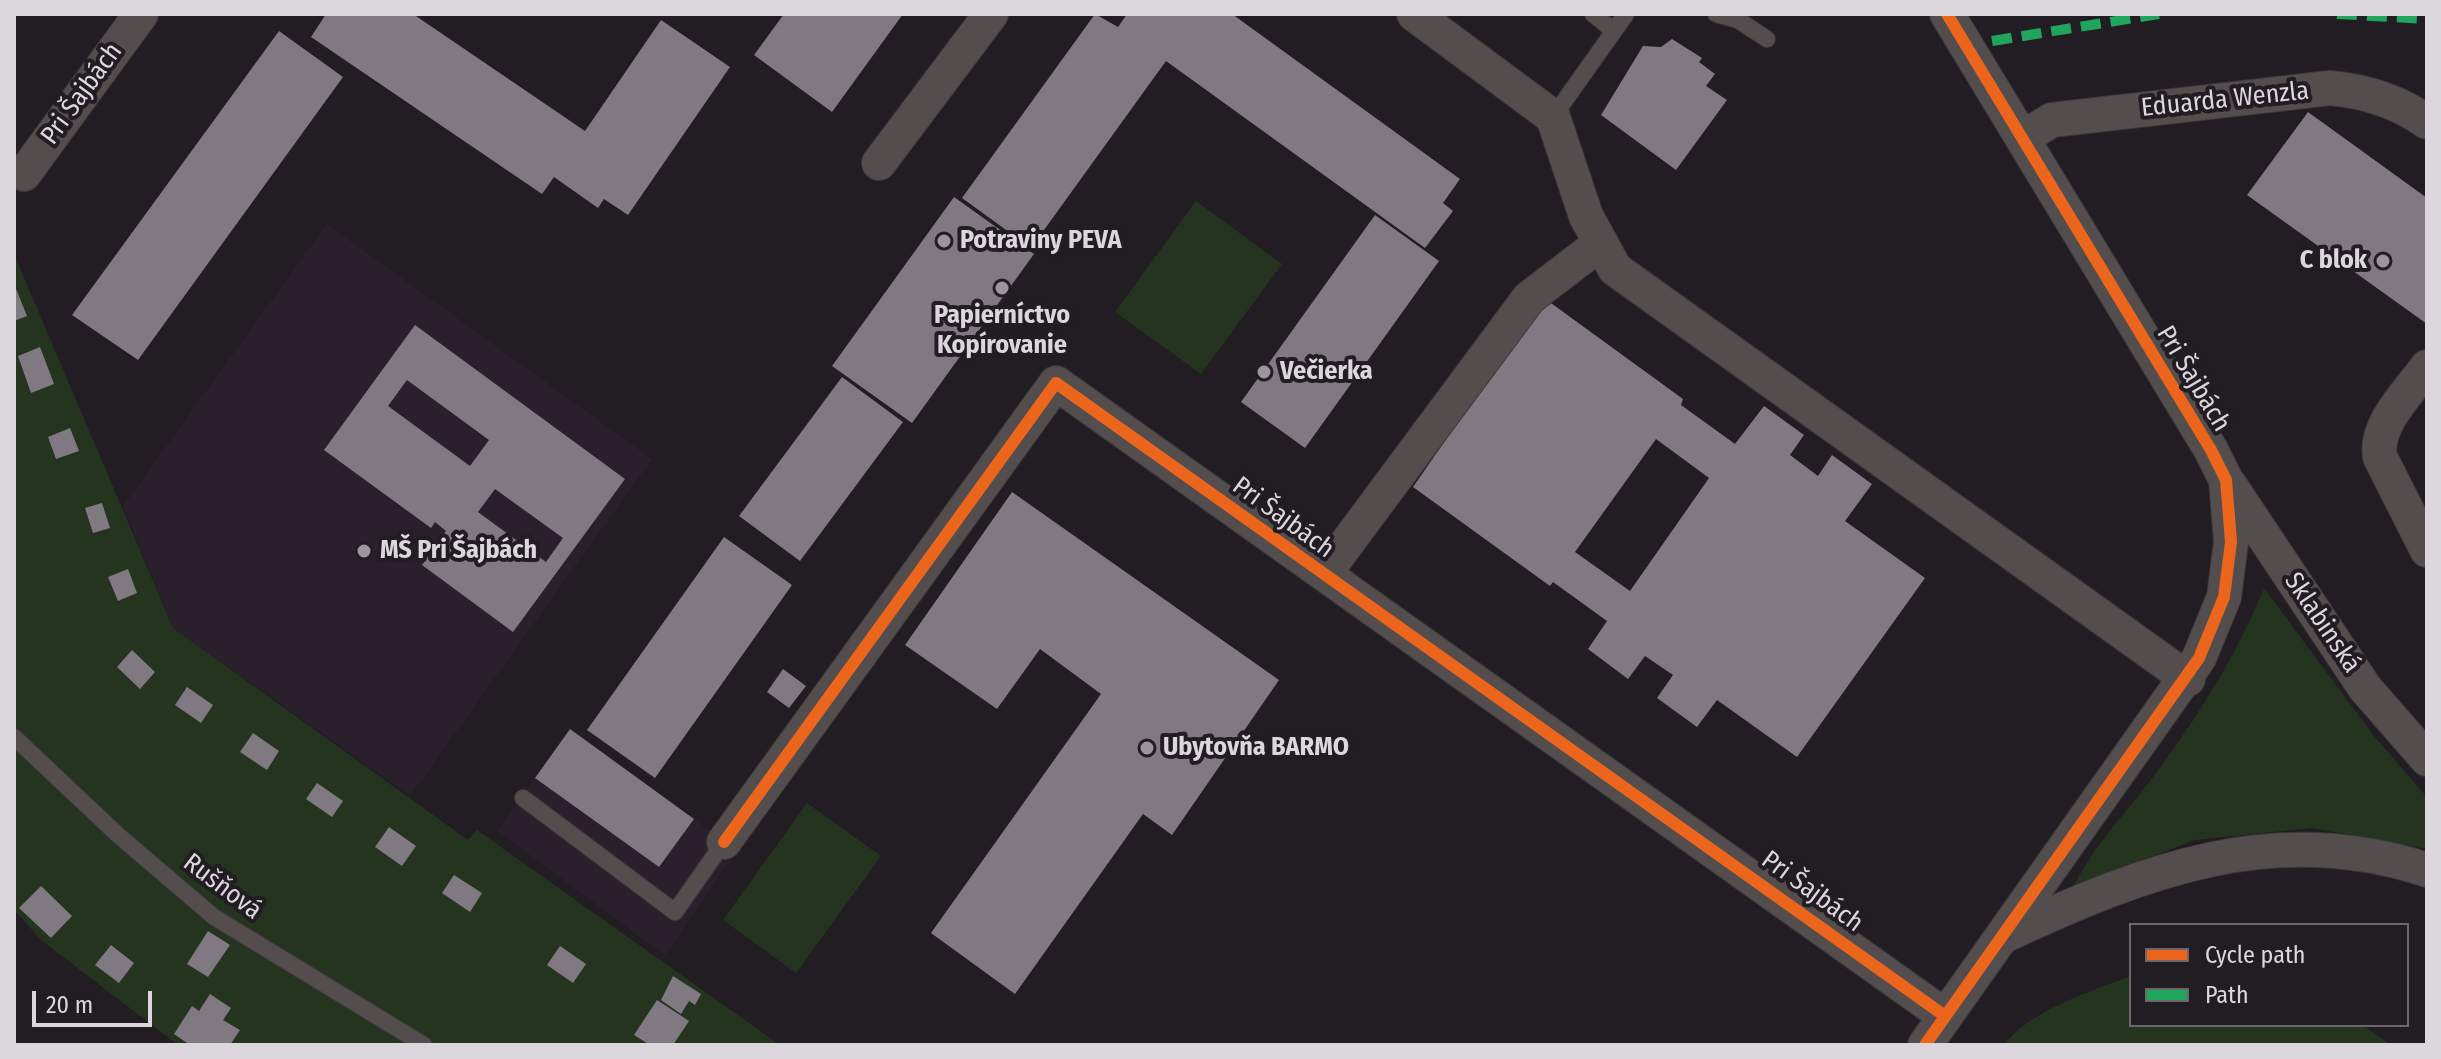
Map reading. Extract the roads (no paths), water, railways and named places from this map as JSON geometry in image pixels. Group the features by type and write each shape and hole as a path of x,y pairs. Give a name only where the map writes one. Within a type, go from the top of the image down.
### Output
{"street":[{"name":"Pri Šajbách","path":"24,174 141,14"},
{"path":"879,163 991,14"},
{"path":"1414,14 1553,117 1586,216 1615,269 2188,679"},
{"name":"Pri Šajbách","path":"1925,1045 2188,679 2224,597 2231,542 2226,480 1947,14"},
{"name":"Eduarda Wenzla","path":"2022,138 2052,120 2330,88 2354,91 2394,104 2427,122"},
{"name":"Pri Šajbách","path":"1324,574 1529,298 1601,243"},
{"path":"2427,367 2381,431 2378,445 2380,457 2427,550"},
{"name":"Pri Šajbách","path":"724,842 1056,383 1945,1016"},
{"name":"Sklabinská","path":"2226,480 2365,688 2427,759"},
{"path":"2005,935 2129,881 2181,864 2237,853 2351,854 2427,870"}],"lane":[{"path":"1593,14 1614,31"},
{"path":"1553,117 1626,14"},
{"path":"1716,14 1738,20 1767,39"},
{"name":"Rušňová","path":"14,737 118,835 214,917 424,1045"},
{"path":"523,798 675,912 724,842"}],"place":[{"name":"Potraviny PEVA","path":"944,241"},
{"name":"C blok","path":"2383,261"},
{"name":"Papierníctvo Kopírovanie","path":"1002,288"},
{"name":"Večierka","path":"1264,372"},
{"name":"MŠ Pri Šajbách","path":"364,551"},
{"name":"Ubytovňa BARMO","path":"1147,748"}]}
